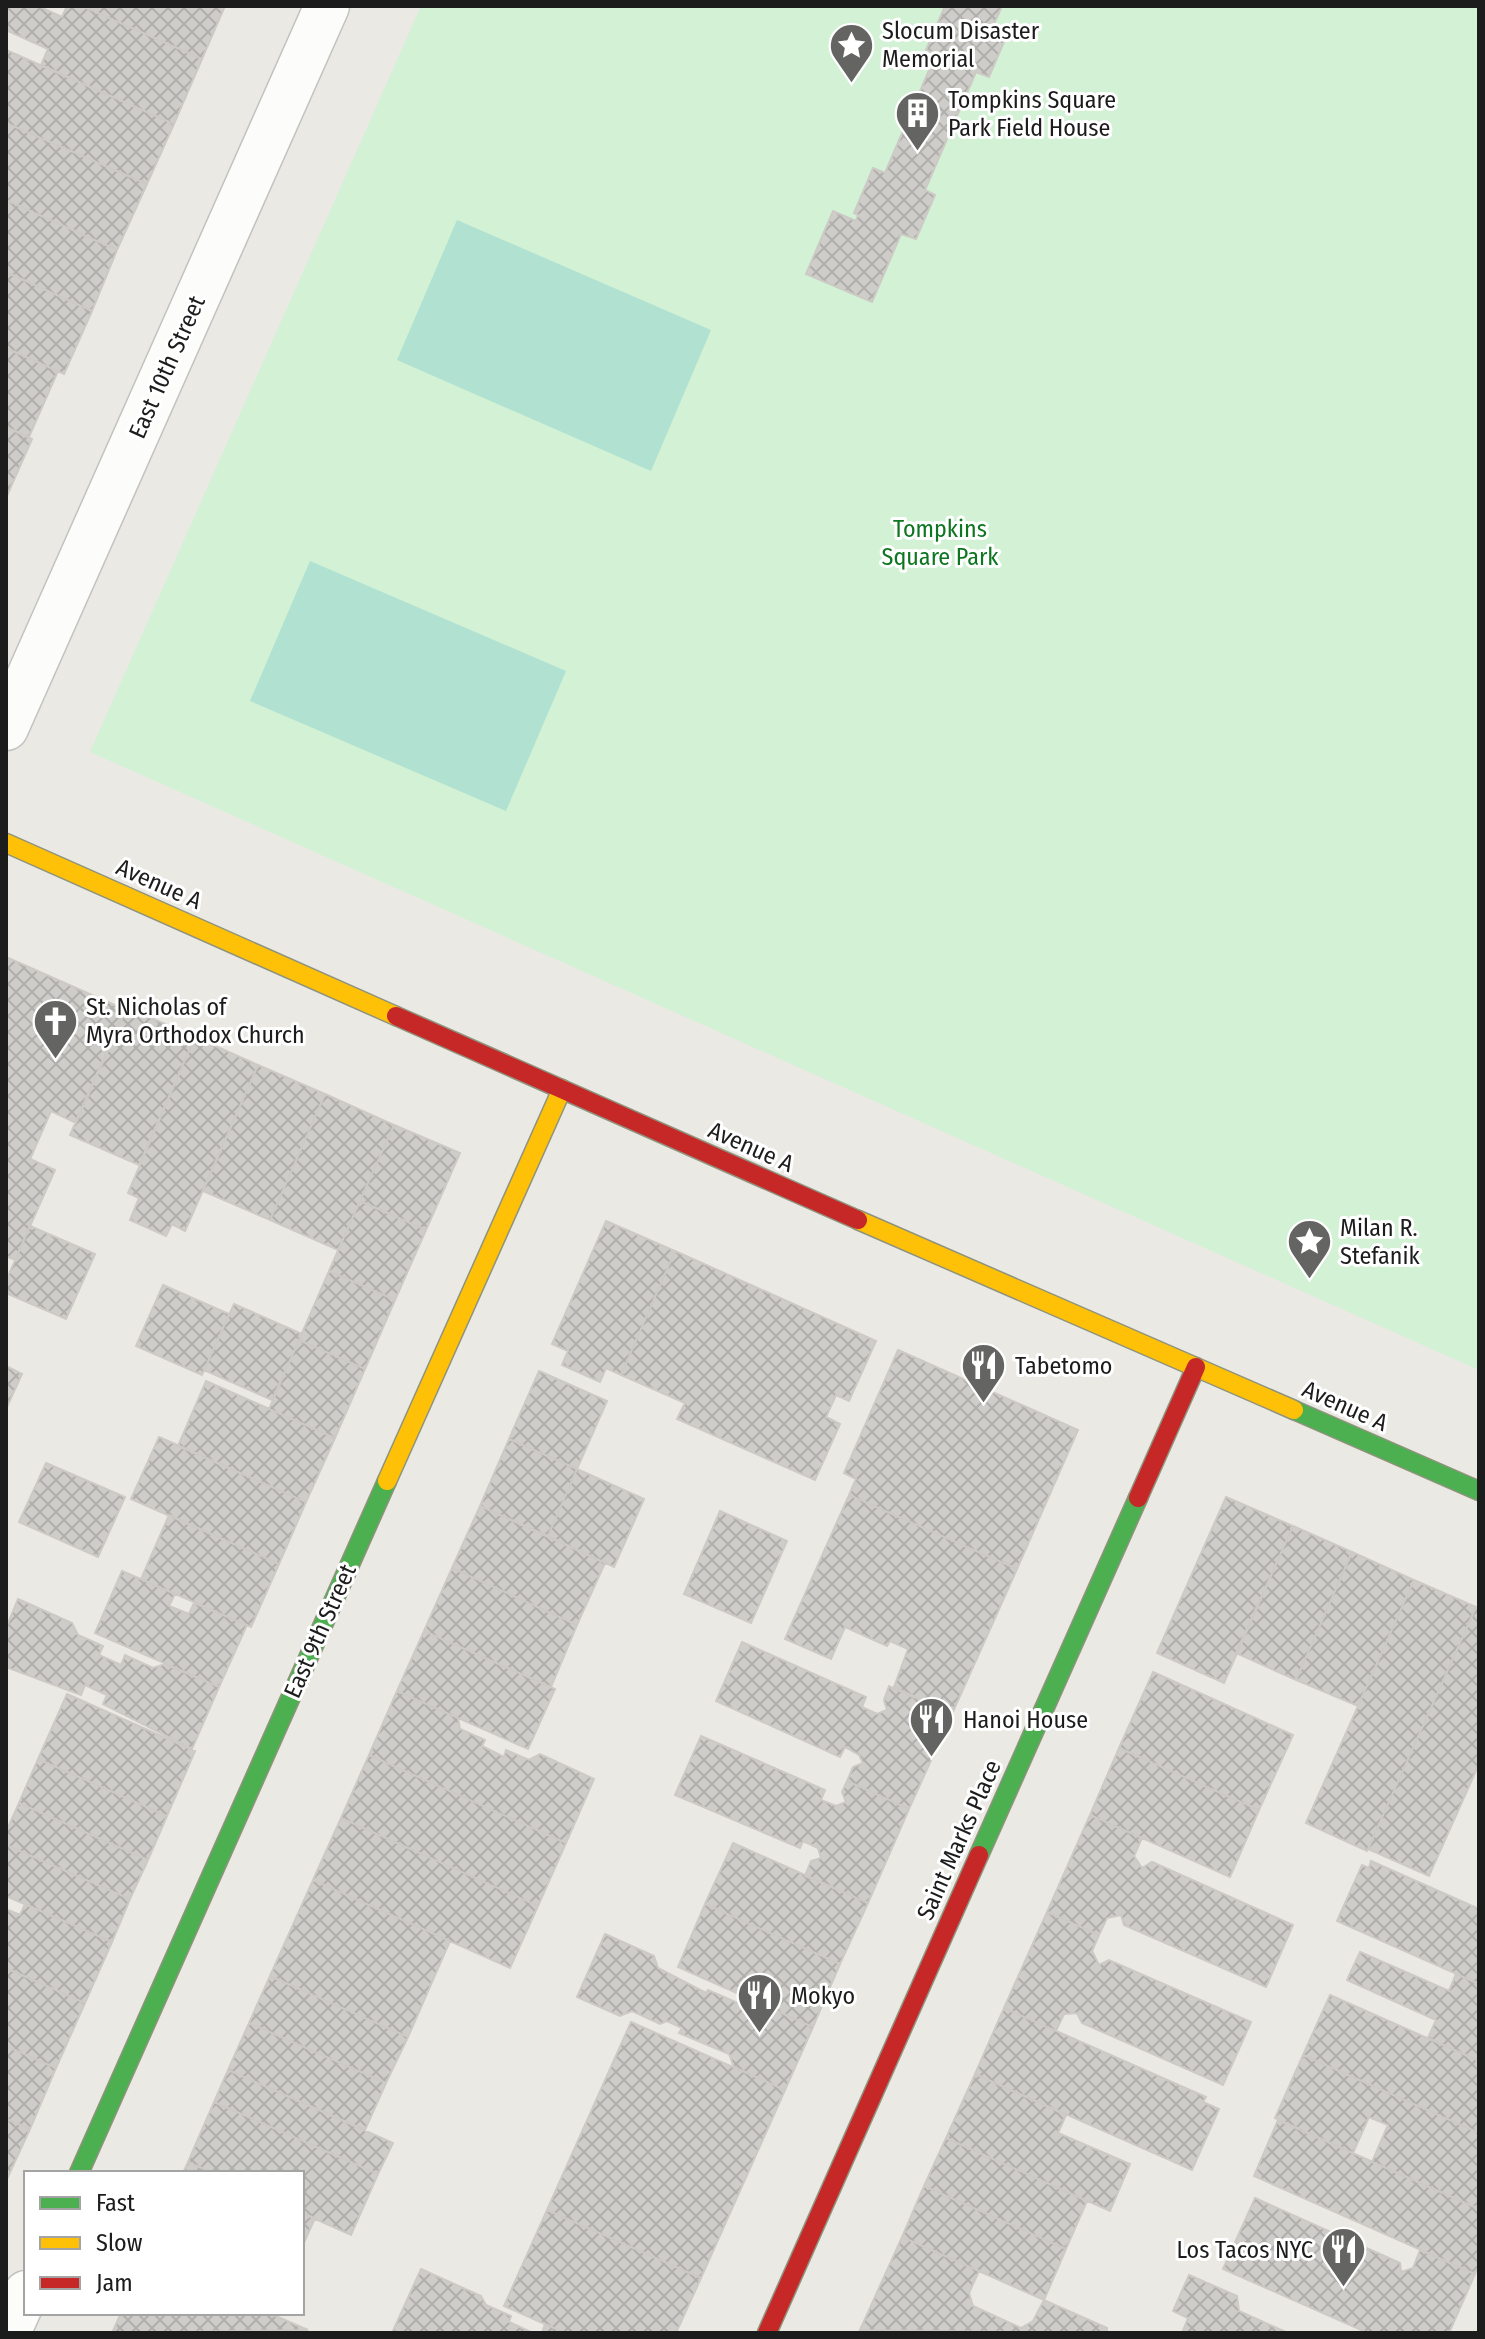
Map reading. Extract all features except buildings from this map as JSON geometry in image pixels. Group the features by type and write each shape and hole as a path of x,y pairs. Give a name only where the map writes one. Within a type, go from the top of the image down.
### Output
{"street":[{"name":"East 10th Street","path":"6,728 327,6"},
{"name":"Avenue A","path":"6,843 1479,1491"},
{"name":"East 9th Street","path":"80,2171 562,1089"},
{"name":"Saint Marks Place","path":"767,2333 1196,1367"},
{"path":"8,2333 24,2297"}],"green space":[{"name":"Tompkins Square Park","path":"421,6 1479,6 1479,1370 90,752"},
{"path":"457,220 711,330 651,471 397,360"},
{"path":"310,561 566,671 506,811 250,701"}],"traffic: fast":[{"path":"1294,1410 1479,1491"},
{"path":"80,2171 387,1481"},
{"path":"979,1855 1138,1498"}],"traffic: slow":[{"path":"6,843 396,1016"},
{"path":"387,1481 562,1089"},
{"path":"858,1220 1294,1410"}],"traffic: jam":[{"path":"396,1016 858,1220"},
{"path":"1138,1498 1196,1367"},
{"path":"767,2333 979,1855"}],"place":[{"name":"Slocum Disaster Memorial","path":"851,84"},
{"name":"Tompkins Square Park Field House","path":"917,153"},
{"name":"St. Nicholas of Myra Orthodox Church","path":"55,1060"},
{"name":"Milan R. Stefanik","path":"1309,1281"},
{"name":"Tabetomo","path":"984,1405"},
{"name":"Hanoi House","path":"932,1759"},
{"name":"Mokyo","path":"760,2035"},
{"name":"Los Tacos NYC","path":"1344,2289"}]}
